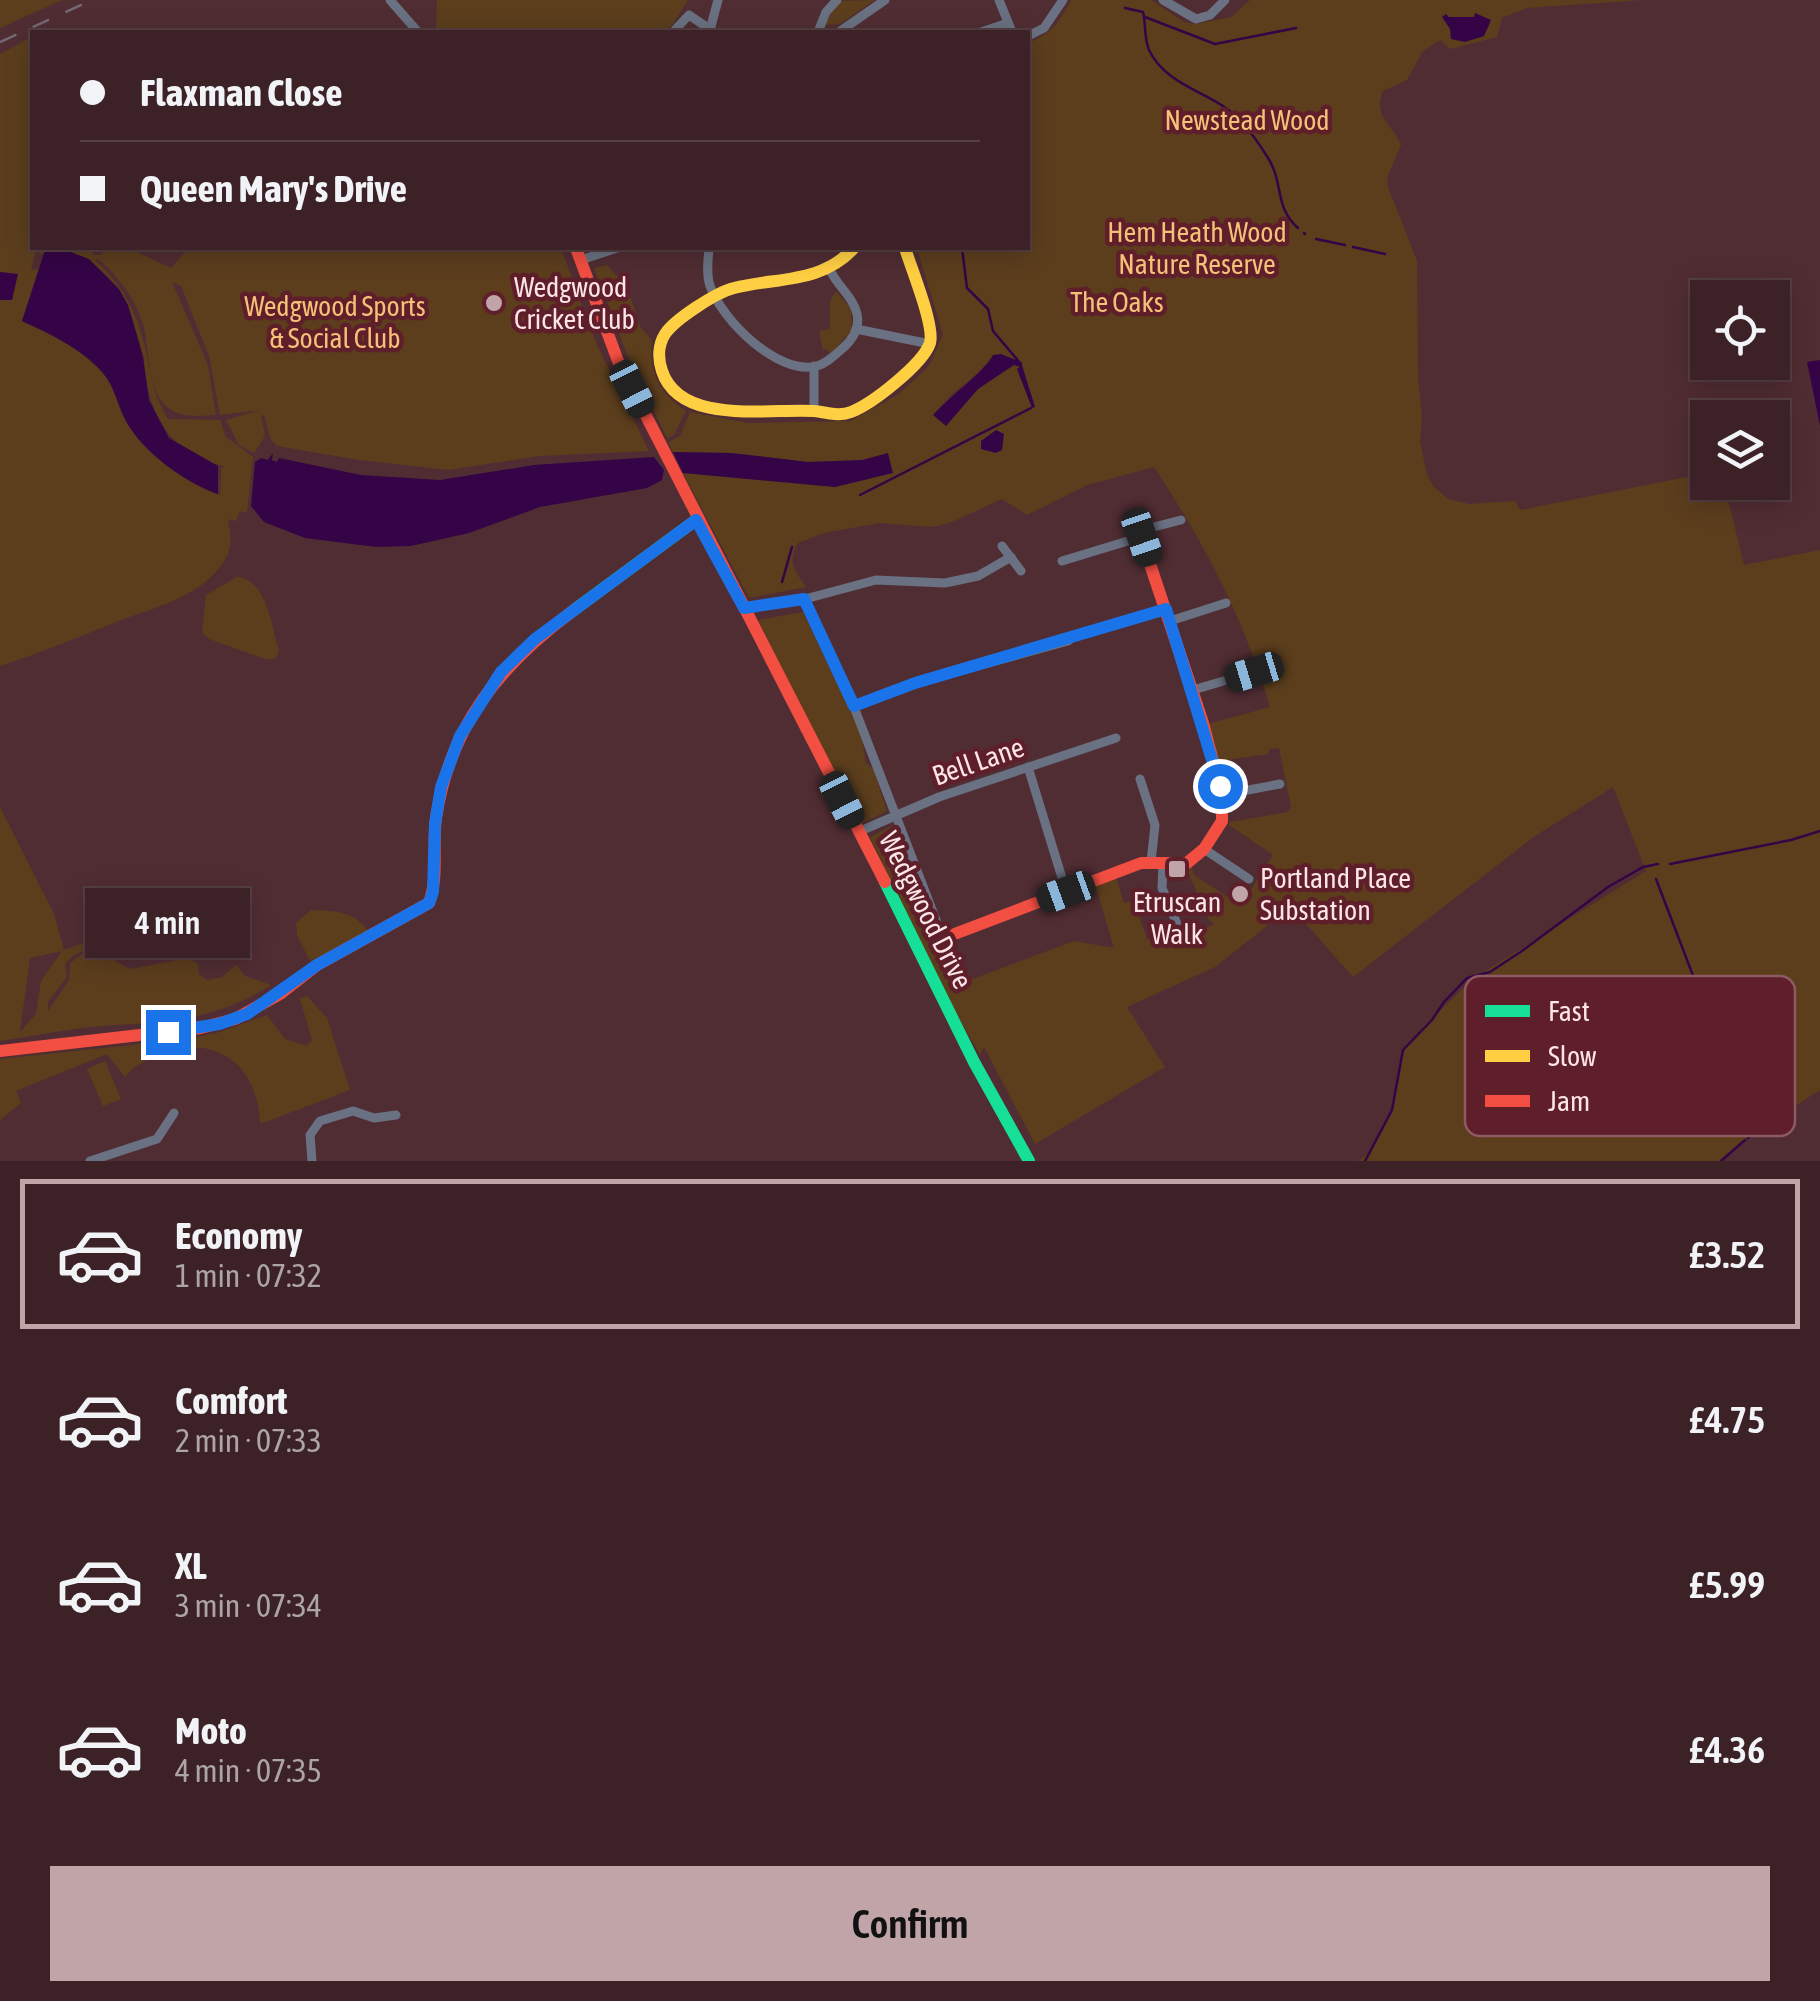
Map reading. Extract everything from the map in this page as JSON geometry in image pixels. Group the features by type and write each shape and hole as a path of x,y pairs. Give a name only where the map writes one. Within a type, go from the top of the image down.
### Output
{"street":[{"path":"390,0 416,30"},
{"path":"712,30 718,0"},
{"path":"819,30 836,0"},
{"path":"842,30 885,0"},
{"path":"999,0 1010,28"},
{"path":"1030,35 1044,28 1064,0"},
{"path":"1163,0 1196,19 1210,15 1225,0"},
{"path":"675,30 688,15 710,30"},
{"path":"709,250 708,272 716,296 740,332 778,358 814,366 831,358 856,330 855,308 848,295 836,286 828,268"},
{"path":"852,250 828,268 794,280 731,288 686,314 665,334 659,357 668,385 691,403 735,412 852,412 897,383 930,344 931,324 907,250"},
{"name":"Wedgwood Drive","path":"579,254 618,362 696,520 974,1062 1029,1161"},
{"path":"856,330 930,344"},
{"path":"814,366 814,411"},
{"path":"0,1051 201,1028 235,1019 280,994 317,965 424,907 433,892 435,824 441,787 460,736 501,672 535,639 696,520"},
{"path":"1062,561 1142,537 1146,530 1182,520"},
{"path":"944,938 1157,863 1187,863 1204,849 1222,821 1222,794 1193,690 1142,537"},
{"path":"1002,546 1021,571"},
{"path":"744,608 804,599 876,580 945,584 978,576 1010,558"},
{"path":"804,599 854,706 944,938 950,967 958,978"},
{"path":"854,706 915,683 1226,602"},
{"path":"1193,690 1254,672"},
{"name":"Bell Lane","path":"858,832 1116,738"},
{"path":"1028,767 1066,892"},
{"path":"1140,780 1155,830 1162,888 1178,934"},
{"path":"1222,794 1280,784"},
{"path":"1204,849 1249,878"},
{"path":"312,1161 310,1135 320,1121 349,1112 374,1118 396,1114"},
{"path":"90,1161 156,1139 174,1113"}],"green space":[{"path":"0,0 62,0 0,28"},
{"path":"437,0 688,0 666,30 436,30"},
{"path":"875,0 840,24 825,25 838,1"},
{"path":"1071,0 1151,0 1184,22 1195,24 1231,17 1250,0 1642,0 1527,8 1502,18 1497,37 1450,49 1440,40 1423,51 1407,80 1383,91 1382,114 1401,145 1387,178 1388,187 1417,261 1420,441 1427,475 1448,499 1469,504 1515,501 1520,510 1690,476 1690,500 1728,500 1744,565 1820,550 1820,1090 1795,1106 1795,976 1477,976 1646,871 1613,787 1535,836 1353,977 1291,907 1215,967 1127,1007 1165,1067 1035,1144 984,1047 980,1055 954,1010 870,837 893,825 954,986 1074,941 1114,948 1095,885 1116,878 1124,903 1134,901 1147,939 1174,943 1214,924 1186,867 1191,866 1194,875 1240,905 1273,855 1230,822 1288,812 1291,807 1279,748 1269,749 1269,754 1219,761 1208,724 1270,707 1221,583 1154,467 1087,485 1027,515 1002,499 932,527 880,523 824,533 798,543 793,555 793,565 806,587 749,598 683,473 835,487 868,479 889,454 862,460 808,462 731,453 673,452 668,442 680,436 690,412 749,423 851,421 899,394 929,366 943,335 918,250 1030,250 1033,68 1030,42 1049,31","holes":["1449,17 1474,17 1490,25 1480,38 1451,38","989,364 1000,372 978,389 946,425 934,415 951,395"]},
{"name":"Wedgwood Sports & Social Club","path":"30,38 30,250 48,250 43,254 36,252 31,270 39,269 22,321 64,342 101,371 142,444 179,474 220,495 221,469 225,466 199,457 172,438 158,416 129,309 115,285 93,265 62,250 90,250 94,255 102,255 103,250 132,250 171,268 187,250 562,250 597,345 649,451 540,456 448,470 277,446 271,440 264,415 261,416 265,436 254,453 239,445 226,420 259,410 220,415 209,356 181,286 172,282 208,365 216,415 180,414 162,401 153,381 139,312 124,286 97,258 132,309 155,391 168,419 220,420 226,437 253,457 247,513 240,511 236,521 228,519 227,556 206,582 192,591 0,666 0,300 12,300 17,274 0,272 0,54"},
{"path":"607,265 627,287 641,328 652,340 657,381 686,411 674,435 667,438 631,365 594,268"},
{"path":"836,291 851,309 852,330 831,354 826,348 823,351 819,331 830,329 830,301"},
{"path":"237,577 247,580 262,596 279,651 275,659 209,639 202,632 206,595"},
{"path":"803,612 851,712 866,763 873,768 887,811 859,825 758,620"},
{"path":"0,807 54,914 64,950 96,938 102,941 74,955 65,965 67,977 48,1002 48,1011 69,980 70,964 95,949 131,969 188,958 198,964 199,974 207,980 222,977 236,965 245,976 271,985 206,1014 0,1041","holes":["62,951 41,981 36,1014 20,1032 30,958"]},
{"path":"311,910 350,916 369,932 310,961 297,935 296,923"},
{"path":"1465,987 1465,1136 1749,1136 1719,1161 1359,1161 1372,1149 1392,1110 1403,1050"},
{"path":"307,996 327,1018 350,1090 260,1124 251,1084 242,1069 214,1051 178,1049 144,1062 125,1077 107,1054 16,1091 21,1103 0,1120 0,1059 188,1039 267,1015 285,1039 307,1046 312,1040 300,999"},
{"path":"105,1061 121,1099 103,1106 87,1069"}],"shaded area":[{"path":"1475,13 1491,20 1484,36 1465,42 1451,39 1442,17 1474,17"},
{"path":"45,250 65,250 89,259 119,289 128,305 143,356 149,400 169,438 218,466 218,494 179,474 142,444 126,421 110,383 94,363 65,342 22,321"},
{"path":"0,272 18,274 12,300 0,300"},
{"path":"993,355 1021,362 1035,407 1032,408 1017,369 1020,367 1014,365 978,389 946,426 933,415"},
{"path":"1820,360 1820,426 1807,362"},
{"path":"996,430 1004,434 1002,450 996,453 981,449 981,441"},
{"path":"673,452 731,453 808,462 862,460 888,453 893,473 835,487 683,473"},
{"path":"273,453 272,460 277,462 279,458 361,475 440,480 534,465 654,457 664,470 662,480 647,488 540,507 469,533 411,546 376,547 305,538 264,522 251,506 255,462 261,458 268,460"}],"waterway":[{"path":"1125,8 1143,12 1146,41 1155,61 1182,83 1230,111 1254,137 1273,167 1285,212 1298,228"},
{"path":"1145,17 1215,44 1296,28"},
{"path":"1316,239 1345,245"},
{"path":"1353,247 1385,254"},
{"path":"962,250 967,288 988,309 993,331 1021,364"},
{"path":"860,495 1031,408"},
{"path":"782,582 792,547"},
{"path":"1670,864 1820,831"},
{"path":"1475,976 1490,972 1522,951 1608,887 1643,867 1658,864"},
{"path":"1656,879 1693,976"},
{"path":"1365,1161 1392,1110 1403,1050 1465,980"},
{"path":"1721,1161 1745,1140"}],"railway":[{"path":"0,42 92,0"}],"traffic: fast":[{"path":"574,610 696,520"},
{"path":"885,882 974,1062 1029,1161"}],"traffic: slow":[{"path":"852,250 813,274 734,288 687,314 665,334 660,347 662,371 672,388 687,400 728,411 842,414 860,408 907,372 930,343 926,311 906,250"}],"traffic: jam":[{"path":"577,250 618,361 885,882"},
{"path":"944,938 1141,863 1187,863 1204,849 1222,821 1222,795 1203,723 1141,537"},
{"path":"0,1051 201,1028 235,1019 280,994 317,965 429,903 434,882 436,818 453,754 466,726 502,675 574,610"}],"place":[{"name":"Wedgwood Cricket Club","path":"494,303"},
{"name":"Etruscan Walk","path":"1177,869"},
{"name":"Portland Place Substation","path":"1240,894"}],"route":[{"path":"168,1032 219,1024 247,1014 317,965 429,903 441,787 460,736 501,672 535,639 696,520 744,608 804,599 854,706 915,683 1166,609 1220,786"}],"park label":[{"name":"Newstead Wood","path":"1247,120"},
{"name":"Hem Heath Wood Nature Reserve","path":"1197,248"},
{"name":"The Oaks","path":"1117,302"}]}
